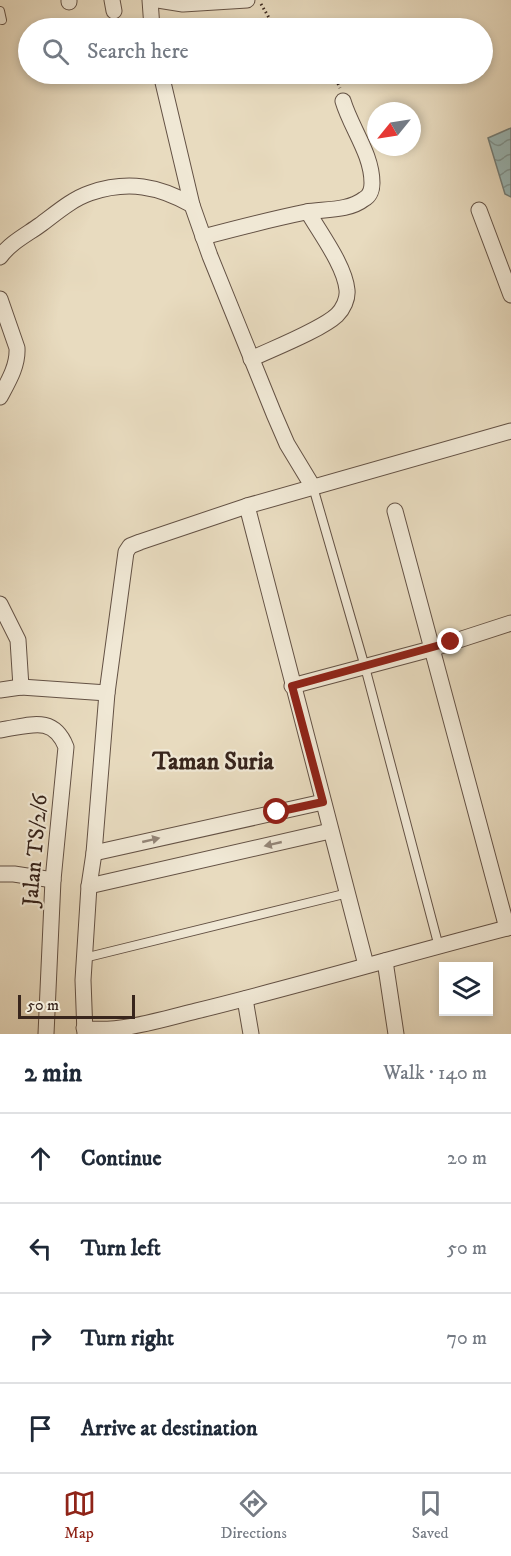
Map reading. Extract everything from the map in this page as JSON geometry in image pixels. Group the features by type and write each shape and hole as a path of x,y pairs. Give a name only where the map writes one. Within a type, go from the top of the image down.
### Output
{"street":[{"path":"150,0 151,18"},
{"path":"158,0 183,4 247,0"},
{"path":"163,84 192,205 203,237 250,359 288,444 313,487"},
{"path":"203,237 308,212 348,206 364,200 370,193 372,184 370,169 347,115 344,101"},
{"path":"0,257 5,250 62,209 90,193 139,186 172,194 192,205"},
{"path":"479,210 510,288"},
{"path":"250,359 326,323 345,304 348,292 344,277 308,212"},
{"path":"0,299 17,348 16,363 0,398"},
{"path":"394,511 509,928 113,1032 85,1031 83,958 89,886 94,853 107,693 126,552 130,546 247,506 511,431"},
{"path":"247,506 366,966"},
{"path":"0,604 18,640 21,687"},
{"path":"292,686 431,649 511,623"},
{"path":"0,690 21,687 107,693"},
{"name":"Jalan TS/2/6","path":"0,729 43,724 55,728 66,747 53,880 46,1034"},
{"path":"94,853 323,802"},
{"path":"89,886 330,831"},
{"path":"0,874 53,880"},
{"path":"385,961 396,1034"},
{"path":"245,999 251,1034"}],"lane":[{"path":"0,11 2,20"},
{"path":"313,487 365,667 439,946"},
{"path":"83,958 348,893"}],"path":[{"path":"259,0 269,18"}],"water":[{"path":"511,128 511,197 505,194 488,138"}],"district":[{"name":"Taman Suria","path":"213,761"}],"route":[{"path":"277,812 323,802 292,686 451,642"}]}
